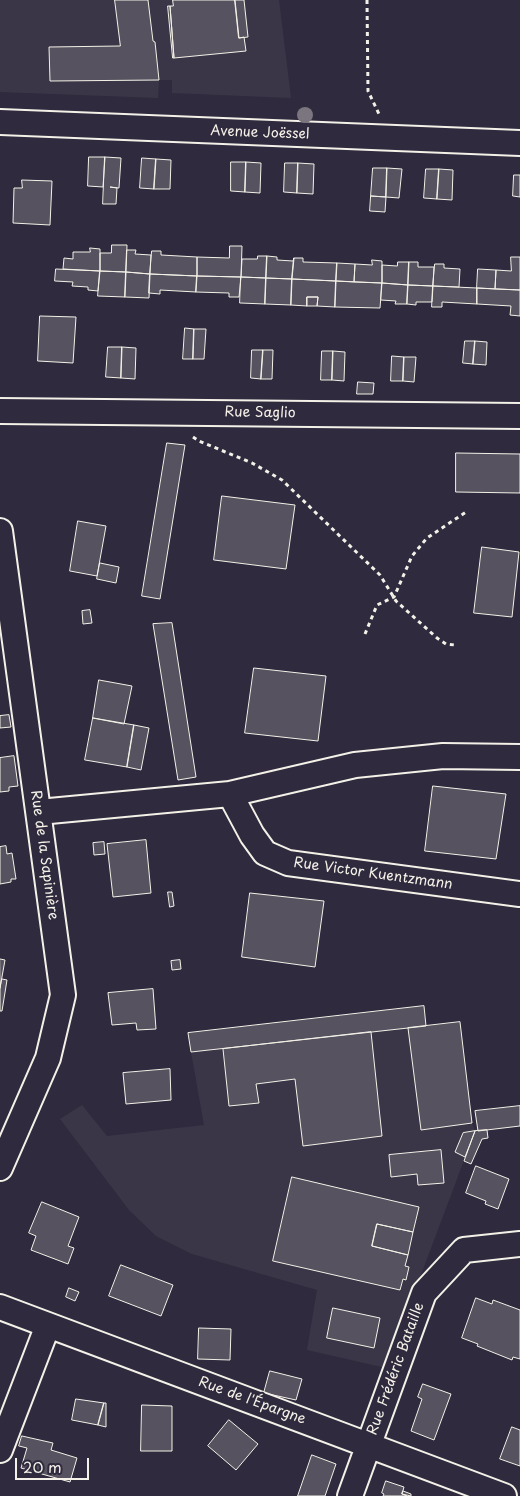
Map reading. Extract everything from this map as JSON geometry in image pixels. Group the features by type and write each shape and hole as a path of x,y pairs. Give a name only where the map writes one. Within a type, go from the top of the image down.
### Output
{"street":[{"name":"Avenue Joëssel","path":"0,122 520,143"},
{"name":"Rue Saglio","path":"0,411 520,416"},
{"name":"Rue de la Sapinière","path":"0,530 63,995 48,1058 0,1168"},
{"path":"39,812 230,794 355,765 443,756 520,757"},
{"name":"Rue Victor Kuentzmann","path":"230,794 252,835 265,853 288,863 520,894"},
{"name":"Rue Frédéric Bataille","path":"350,1496 424,1293 464,1250 520,1244"},
{"name":"Rue de l'Épargne","path":"0,1307 504,1496"},
{"path":"0,1450 48,1324"}],"path":[{"path":"367,0 368,91 382,120"},
{"path":"172,412 182,429 199,441 252,464 282,480 380,575 394,597 437,638 446,644 455,646"},
{"path":"365,634 377,605 394,597 412,556 427,538 466,512"}],"shaded area":[{"path":"0,0 279,0 291,98 172,93 172,80 159,80 158,98 0,92"},
{"path":"460,1022 472,1123 475,1131 386,1368 307,1350 317,1290 192,1254 156,1236 129,1210 60,1119 82,1105 107,1136 204,1125 191,1052"}],"building":[{"path":"115,0 148,0 159,80 50,81 49,47 120,46"},
{"path":"173,0 235,0 239,38 244,37 246,51 174,58 170,6 173,6"},
{"path":"235,0 244,0 248,37 239,38"},
{"path":"168,6 170,6 174,58 173,58"},
{"path":"89,157 105,157 103,187 88,186"},
{"path":"105,157 121,158 119,188 110,187 117,188 116,204 103,204"},
{"path":"142,158 156,159 154,189 140,188"},
{"path":"156,159 171,160 170,189 154,189"},
{"path":"231,162 246,162 245,192 231,191"},
{"path":"246,162 261,163 260,193 245,192"},
{"path":"285,163 298,163 297,193 284,192"},
{"path":"298,163 314,164 313,194 297,193"},
{"path":"373,168 387,168 386,197 371,196"},
{"path":"387,168 402,169 399,198 386,197"},
{"path":"426,169 439,169 437,199 424,198"},
{"path":"439,169 453,170 452,200 437,199"},
{"path":"514,175 520,175 520,197 513,196"},
{"path":"22,180 52,181 50,225 13,223 14,188 22,188"},
{"path":"371,196 386,197 385,212 370,211"},
{"path":"112,245 127,245 126,272 100,271 100,253 111,253"},
{"path":"230,246 242,246 241,277 197,276 197,257 229,258"},
{"path":"90,248 100,249 100,271 63,269 64,258 73,259 73,252 90,252"},
{"path":"127,250 136,250 135,254 151,255 150,274 126,272"},
{"path":"152,251 161,251 161,255 197,257 197,276 150,274"},
{"path":"258,256 267,256 266,278 241,277 242,259 257,259"},
{"path":"267,256 277,257 277,260 293,261 294,258 292,279 266,278"},
{"path":"511,257 520,257 520,290 495,289 496,270 511,271"},
{"path":"294,258 303,258 303,262 337,263 336,281 292,279"},
{"path":"372,260 382,261 382,283 354,282 355,264 372,265"},
{"path":"398,262 409,262 408,285 382,283 382,265 397,266"},
{"path":"409,262 418,262 418,267 434,267 433,286 408,285"},
{"path":"337,263 355,264 354,282 336,281"},
{"path":"435,264 444,264 444,268 460,269 459,287 433,286"},
{"path":"56,269 100,271 98,291 88,290 88,287 72,286 73,282 55,281"},
{"path":"478,269 496,270 495,289 477,288"},
{"path":"100,271 126,272 125,297 98,296"},
{"path":"126,272 150,274 149,298 125,297"},
{"path":"150,274 197,276 196,292 160,290 160,294 149,293"},
{"path":"197,276 241,277 239,297 229,297 229,293 196,292"},
{"path":"241,277 266,278 265,304 240,303"},
{"path":"266,278 292,279 291,305 265,304"},
{"path":"292,279 336,281 335,307 317,306 318,297 307,297 307,306 291,305"},
{"path":"336,281 382,283 380,308 335,307"},
{"path":"382,283 408,285 407,304 395,304 396,301 381,300"},
{"path":"408,285 433,286 432,302 416,302 416,305 407,304"},
{"path":"433,286 477,288 477,304 442,302 442,307 432,307"},
{"path":"477,288 520,290 520,316 510,315 511,306 477,304"},
{"path":"307,297 318,297 317,306 307,306"},
{"path":"40,316 76,317 73,363 38,361"},
{"path":"185,328 194,329 193,359 183,359"},
{"path":"194,329 206,329 204,359 193,359"},
{"path":"465,341 475,341 473,364 463,363"},
{"path":"475,341 487,342 486,365 473,364"},
{"path":"108,347 122,347 121,378 106,377"},
{"path":"122,347 136,348 135,379 121,378"},
{"path":"252,350 263,350 261,379 251,378"},
{"path":"263,350 273,350 272,379 261,379"},
{"path":"322,351 333,351 332,380 321,380"},
{"path":"333,351 345,352 344,381 332,380"},
{"path":"392,356 404,357 403,381 391,381"},
{"path":"404,357 416,357 414,382 403,381"},
{"path":"358,382 374,383 373,394 357,394"},
{"path":"167,443 185,445 160,599 142,596"},
{"path":"456,453 520,454 520,493 456,492"},
{"path":"222,496 295,505 286,569 214,560"},
{"path":"78,521 106,526 97,576 70,571"},
{"path":"482,547 519,552 512,617 474,613"},
{"path":"100,563 119,567 116,583 97,579"},
{"path":"90,610 92,623 83,624 82,611"},
{"path":"172,623 196,777 178,780 153,624"},
{"path":"254,668 326,676 318,741 245,733"},
{"path":"99,680 132,686 124,724 93,718"},
{"path":"9,715 11,727 0,728 0,716"},
{"path":"93,718 134,725 127,767 85,760"},
{"path":"134,725 149,728 141,770 127,767"},
{"path":"14,756 18,786 9,787 9,791 0,792 0,758"},
{"path":"433,786 506,794 496,859 425,851"},
{"path":"146,840 151,893 113,897 107,844"},
{"path":"104,842 105,854 94,855 93,843"},
{"path":"6,846 7,854 12,853 16,879 0,884 0,847"},
{"path":"168,892 172,892 174,906 170,907"},
{"path":"250,893 324,901 315,967 242,957"},
{"path":"0,959 5,960 0,988"},
{"path":"180,960 181,969 172,970 171,961"},
{"path":"2,979 7,980 2,1011 0,1011 0,988"},
{"path":"153,989 156,1029 137,1030 136,1023 112,1025 108,993"},
{"path":"424,1006 426,1026 191,1052 188,1033"},
{"path":"460,1022 472,1123 421,1130 408,1028"},
{"path":"371,1032 382,1136 303,1146 295,1079 256,1084 259,1103 229,1106 223,1049"},
{"path":"170,1069 171,1100 126,1104 123,1073"},
{"path":"520,1106 520,1126 478,1131 475,1111"},
{"path":"487,1130 488,1138 482,1139 471,1164 464,1161 475,1131"},
{"path":"475,1131 465,1157 455,1152 463,1133"},
{"path":"441,1150 444,1183 418,1185 417,1174 391,1177 389,1155"},
{"path":"476,1166 509,1179 498,1209 485,1204 486,1201 466,1193"},
{"path":"292,1177 419,1207 413,1232 377,1224 372,1246 408,1255 405,1266 409,1267 406,1280 403,1279 400,1290 273,1261"},
{"path":"42,1202 79,1217 68,1246 74,1248 68,1264 31,1250 36,1236 29,1233"},
{"path":"377,1224 413,1232 408,1255 372,1246"},
{"path":"121,1265 173,1285 161,1316 109,1296"},
{"path":"69,1288 79,1292 75,1301 66,1297"},
{"path":"476,1298 492,1304 493,1300 520,1310 520,1359 513,1357 512,1360 462,1338"},
{"path":"333,1308 380,1318 374,1348 327,1338"},
{"path":"199,1328 231,1329 230,1360 198,1359"},
{"path":"270,1371 302,1379 296,1400 264,1393"},
{"path":"423,1384 451,1394 434,1440 411,1431 422,1399 418,1397"},
{"path":"76,1399 104,1403 98,1425 72,1420"},
{"path":"104,1403 106,1403 106,1427 98,1425"},
{"path":"142,1405 172,1406 172,1451 141,1451"},
{"path":"229,1420 258,1444 236,1470 208,1446"},
{"path":"512,1427 520,1430 520,1466 500,1459"},
{"path":"22,1436 53,1443 51,1450 77,1458 70,1482 21,1468 27,1448 19,1446"},
{"path":"312,1455 336,1464 325,1496 298,1496"},
{"path":"386,1481 404,1487 402,1494 407,1496 383,1496 384,1494 382,1493"},
{"path":"403,1491 411,1494 411,1496 402,1494"}]}
